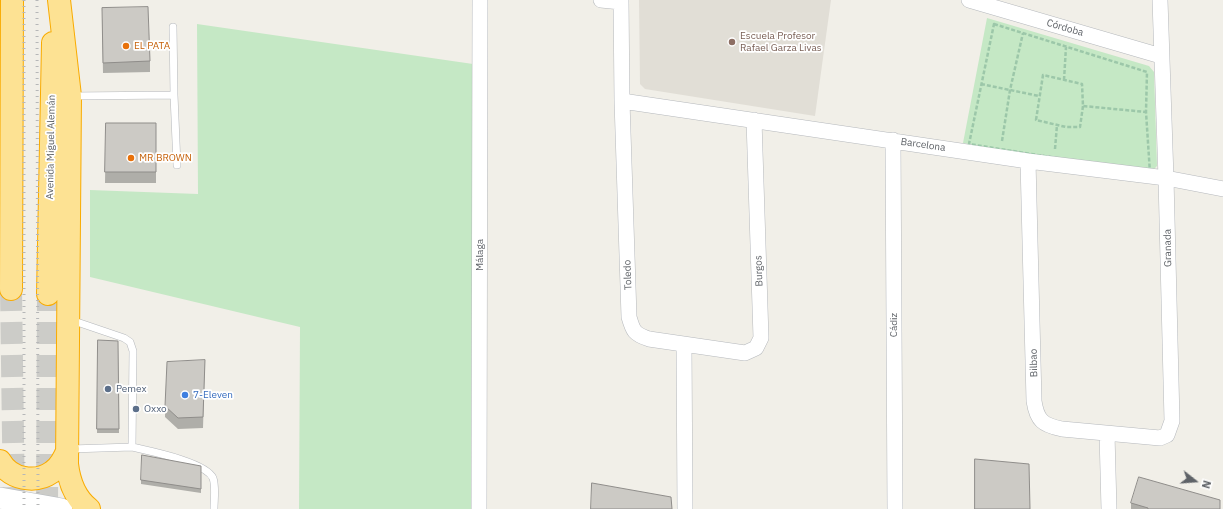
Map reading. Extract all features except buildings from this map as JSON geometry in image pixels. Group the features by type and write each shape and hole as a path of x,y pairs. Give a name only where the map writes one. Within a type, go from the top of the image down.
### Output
{"highway":[{"path":"0,6 6,0"},
{"path":"11,289 12,0"},
{"name":"Avenida Miguel Alemán","path":"48,294 53,0"},
{"path":"59,0 70,96 68,464 71,482 79,499 89,509"},
{"path":"0,461 7,470 15,475 33,479 43,477 51,473 61,463 68,450"}],"main road":[{"path":"0,498 62,509"}],"street":[{"name":"Málaga","path":"479,509 480,0"},
{"path":"601,0 621,1"},
{"name":"Córdoba","path":"969,0 1161,56"},
{"name":"Granada","path":"1107,434 1160,438 1167,435 1172,421 1160,0"},
{"name":"Toledo","path":"621,1 622,101 629,317 632,329 639,336 648,339 684,344"},
{"name":"Barcelona","path":"622,101 1028,160 1166,178 1223,189"},
{"name":"Burgos","path":"684,344 745,353 756,348 761,338 754,120"},
{"name":"Cádiz","path":"893,140 894,509"},
{"name":"Bilbao","path":"1028,160 1034,401 1036,412 1041,421 1050,426 1062,429 1107,434"},
{"path":"684,344 685,509"},
{"path":"1107,434 1109,509"}],"lane":[{"path":"173,27 177,165"},
{"path":"70,96 174,95"},
{"path":"69,319 124,338 130,342 133,351 132,447"},
{"path":"68,450 132,447 194,463 213,477 215,487 214,509"}],"path":[{"path":"994,24 1066,46 1147,72 1146,112 1150,173 969,144 994,24"},
{"path":"1001,149 1010,90 1023,33"},
{"path":"1064,80 1066,46"},
{"path":"1043,75 1064,80 1082,84 1083,106 1080,127 1066,127 1036,120 1043,75"},
{"path":"981,84 1039,96"},
{"path":"1083,106 1146,112"},
{"path":"1054,157 1058,125"}],"shaded area":[{"name":"Escuela Profesor Rafael Garza Livas","path":"639,0 831,0 815,116 645,89 640,84"}],"green space":[{"path":"987,18 1149,66 1154,72 1157,166 1150,173 963,143"},
{"path":"197,24 473,64 471,509 299,509 300,327 90,277 90,190 198,194"}],"tunnel":[{"path":"11,289 14,509"},
{"path":"47,509 48,294"}],"railway":[{"path":"24,0 24,509"},
{"path":"37,0 38,509"}],"place":[{"name":"Escuela Profesor Rafael Garza Livas","path":"732,42"},
{"name":"EL PATA","path":"126,46"},
{"name":"MR BROWN","path":"131,158"},
{"name":"Pemex","path":"108,389"},
{"name":"7-Eleven","path":"185,395"},
{"name":"Oxxo","path":"136,409"}]}
